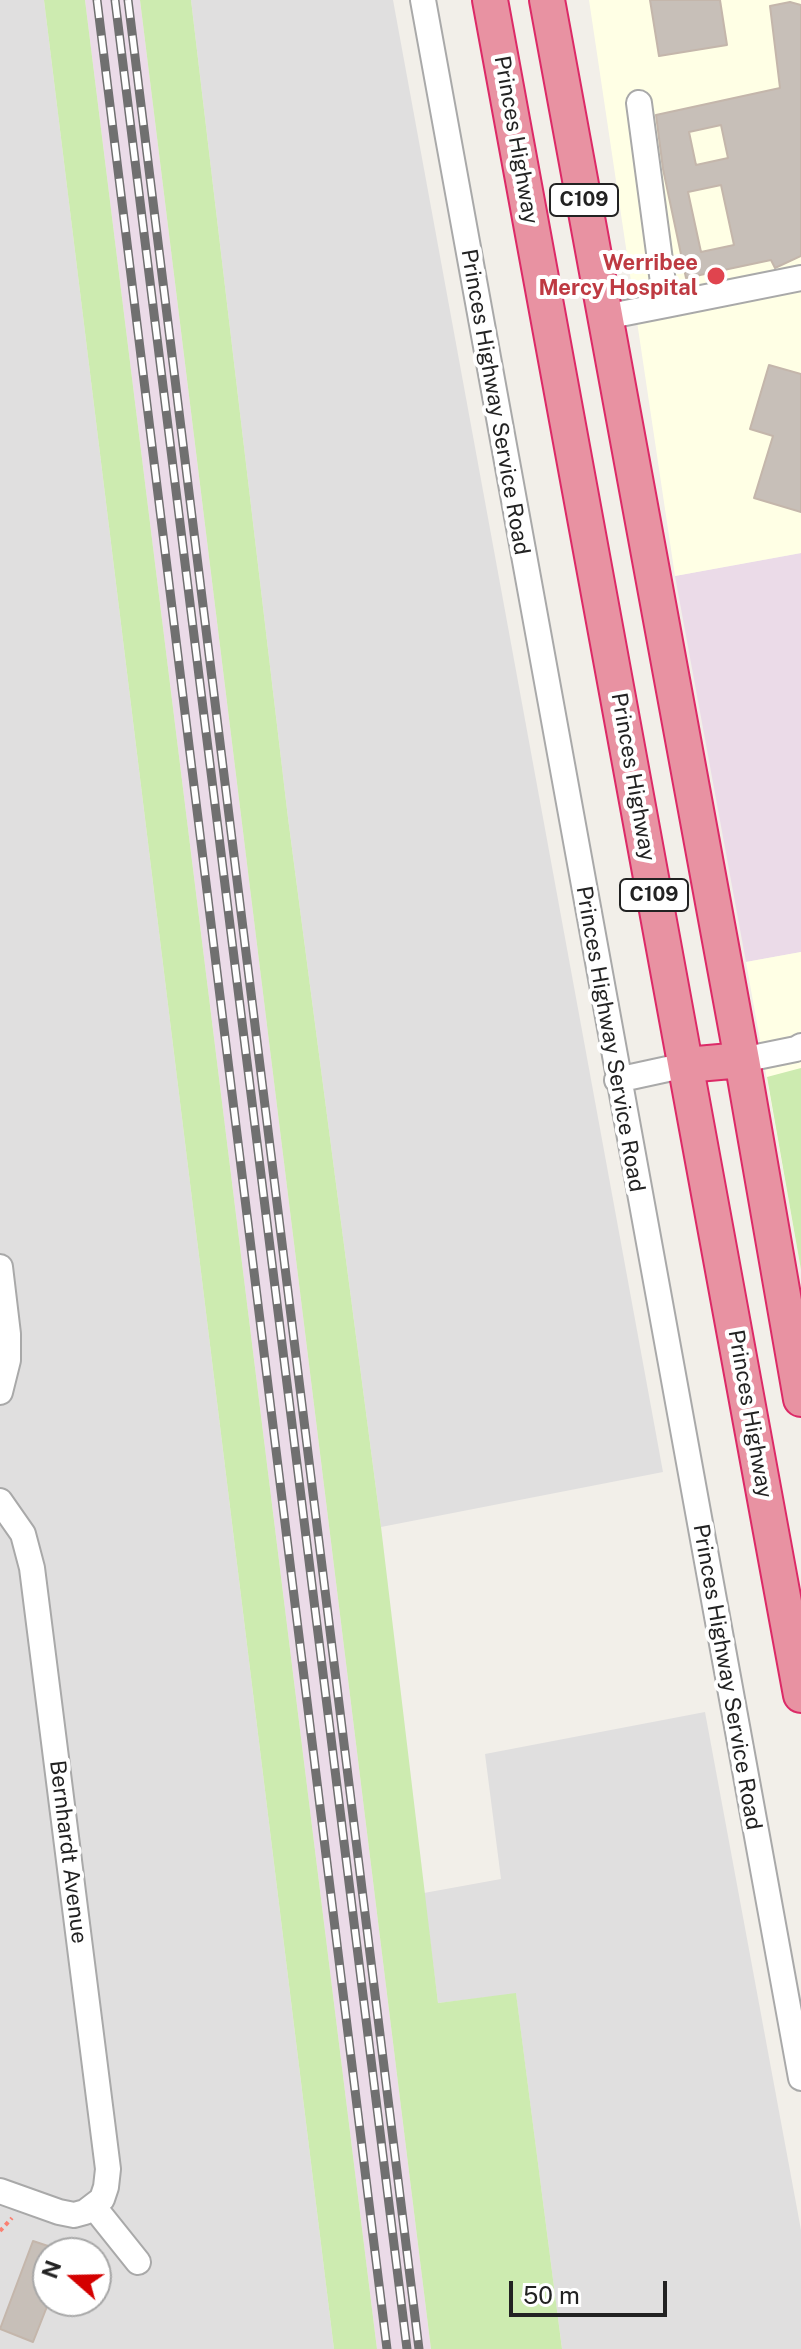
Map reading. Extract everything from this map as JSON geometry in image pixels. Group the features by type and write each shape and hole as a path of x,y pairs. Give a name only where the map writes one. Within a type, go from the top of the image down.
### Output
{"highway":[{"name":"Princes Highway","path":"490,0 801,1695"},
{"name":"C109","path":"547,0 742,1060 801,1399"},
{"path":"508,95 562,83"},
{"path":"686,1065 742,1060"}],"street":[{"name":"Princes Highway Service Road","path":"423,0 617,1080 789,1947 801,2078"},
{"path":"639,103 666,305"},
{"path":"605,317 801,278"},
{"path":"742,1060 801,1046"},
{"path":"617,1080 686,1065"},
{"path":"0,1267 8,1360 0,1392"},
{"name":"Bernhardt Avenue","path":"0,1501 23,1534 32,1568 108,2169 102,2199 94,2207"},
{"path":"0,2191 74,2215 94,2207 138,2262"}],"shaded area":[{"path":"0,0 44,0 334,2349 0,2349"},
{"path":"85,0 140,0 431,2349 377,2349"},
{"path":"191,0 393,0 663,1472 381,1527 288,818"},
{"name":"Werribee Mercy Hospital","path":"589,0 801,0 801,553 675,576"},
{"path":"801,553 801,952 746,962 675,576"},
{"path":"801,952 801,1270 746,962"},
{"path":"705,1712 801,2230 801,2349 562,2349 516,1994 438,2003 424,1893 501,1879 485,1754"}],"green space":[{"path":"44,0 85,0 377,2349 334,2349"},
{"path":"140,0 191,0 288,818 381,1527 438,2003 516,1993 562,2349 431,2349"},
{"path":"801,1068 801,1270 767,1077"}],"building":[{"path":"650,0 720,0 727,45 659,56"},
{"path":"790,2 801,5 801,256 775,268 771,260 686,278 663,169 656,115 780,88 770,6","holes":["721,125 728,158 696,165 689,132","721,185 734,245 701,252 688,192"]},
{"path":"769,365 801,374 801,512 754,498 773,436 750,429"},
{"path":"32,2244 32,2317 43,2317 33,2342 0,2329"}],"railway":[{"path":"97,0 387,2349"},
{"path":"115,0 407,2349"},
{"path":"128,0 419,2349"}],"place":[{"name":"Werribee Mercy Hospital","path":"716,276"}]}
